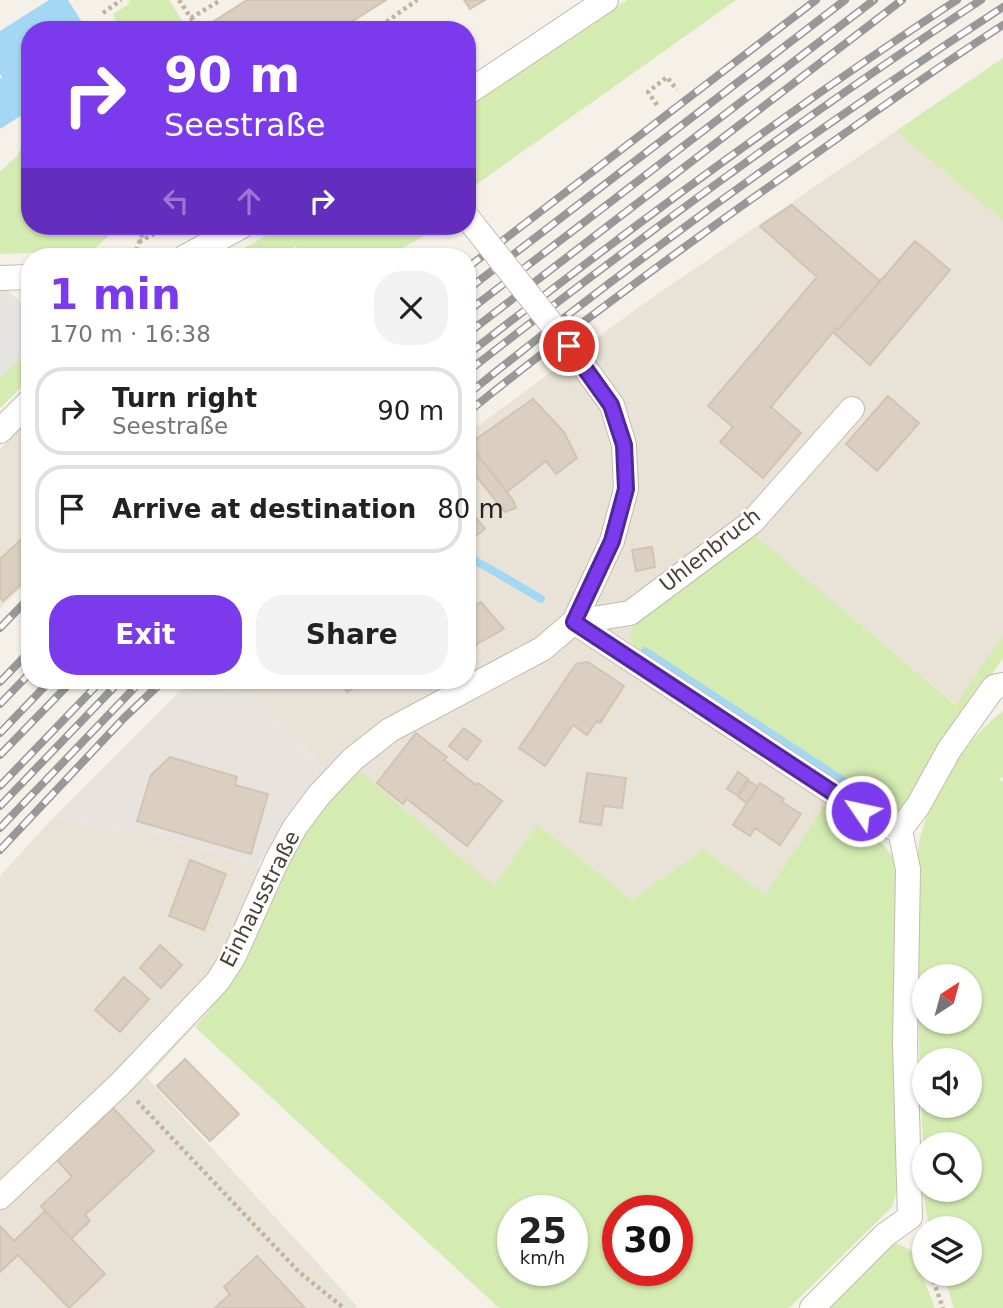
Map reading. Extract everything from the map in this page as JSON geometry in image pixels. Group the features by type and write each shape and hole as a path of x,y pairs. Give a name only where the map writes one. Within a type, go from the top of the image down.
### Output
{"street":[{"path":"476,87 606,0"},
{"path":"476,228 569,346 611,405 624,445 626,489 612,541 574,622 879,823 900,830"},
{"path":"202,248 225,235"},
{"path":"0,278 21,277"},
{"name":"Uhlenbruch","path":"574,622 630,613 751,522 852,409"},
{"path":"0,431 21,410"},
{"name":"Einhausstraße","path":"476,684 542,649 574,622"},
{"path":"812,1308 885,1235 910,1217 905,1044 908,869 900,830 918,806 949,750 994,687 1003,685"},
{"name":"Einhausstraße","path":"0,1197 120,1084 218,981 234,954 295,827 319,795 353,759 390,730 467,689"}],"path":[{"path":"103,13 121,0"},
{"path":"179,0 193,21"},
{"path":"191,18 221,0"},
{"path":"388,21 417,0"},
{"path":"657,105 648,92 667,77 677,90"},
{"path":"137,248 142,235"},
{"path":"139,242 152,235"},
{"path":"120,1084 299,1272 344,1308"},
{"path":"935,1286 943,1308"}],"shaded area":[{"path":"896,131 1003,221 1003,635 957,705 748,531 839,783 765,895 703,849 632,900 537,824 494,886 359,772 342,784 325,771 249,689 476,689 476,427 636,309"},
{"path":"0,284 21,302 21,357 0,377"},
{"path":"21,429 21,588 0,608 0,449"},
{"path":"182,689 249,689 325,771 285,821 257,867 134,829 131,834 54,817"},
{"path":"54,817 131,834 133,828 282,875 248,954 220,998 147,1078 357,1306 355,1308 0,1308 0,876"}],"green space":[{"path":"169,0 182,21 116,21 113,14 129,4 128,2"},
{"path":"627,0 736,0 476,185 476,99"},
{"path":"1003,58 1003,221 896,131"},
{"path":"21,149 21,235 109,235 95,248 21,248 21,253 0,254 0,172"},
{"path":"267,235 425,235 403,248 244,248"},
{"path":"21,357 21,388 0,408 0,377"},
{"path":"748,530 956,705 1003,635 1003,658 906,806 900,810 893,813 883,811 640,652 632,642 634,622"},
{"path":"1003,711 1003,777 999,779 1003,782 1003,1308 954,1308 947,1286 982,1286 982,1216 927,1216 925,1202 982,1202 982,1132 923,1132 922,1118 982,1118 982,1048 919,1048 919,1034 982,1034 982,964 918,964 917,879 921,834 943,782 976,736"},
{"path":"359,771 494,886 537,824 632,900 703,849 765,895 826,803 865,829 883,844 897,863 893,1082 899,1179 892,1207 789,1308 499,1308 195,1027 237,973 286,867 306,831 330,799"},
{"path":"896,1243 912,1252 912,1286 926,1286 935,1308 827,1308 887,1246"}],"water":[{"path":"49,0 68,0 81,21 21,21 21,116 0,129 2,77 0,31"}],"building":[{"path":"247,0 386,0 353,21 214,21"},
{"path":"464,0 485,0 470,9"},
{"path":"792,205 880,281 838,330 836,328 771,407 801,433 763,478 720,442 733,427 708,406 817,277 760,226"},
{"path":"915,241 950,270 870,365 833,332 836,328 838,330"},
{"path":"888,396 919,423 877,471 846,444"},
{"path":"533,399 564,432 577,458 556,474 546,461 507,492 476,453 476,439"},
{"path":"476,453 513,500 516,508 505,512 476,476"},
{"path":"476,518 485,529 476,536"},
{"path":"21,539 21,584 3,601 0,597 0,559"},
{"path":"652,547 655,567 636,571 632,550"},
{"path":"481,602 504,629 477,644 476,642 476,604"},
{"path":"588,662 624,686 600,723 597,721 587,735 573,725 545,766 519,748 576,664"},
{"path":"464,728 481,741 467,760 449,746"},
{"path":"416,733 447,757 444,760 502,801 467,846 407,799 403,804 377,783"},
{"path":"170,757 237,777 235,785 268,794 251,854 137,821 151,775"},
{"path":"738,772 748,779 737,795 727,789"},
{"path":"587,773 626,778 622,808 604,806 601,825 580,822"},
{"path":"749,781 758,787 747,803 738,797"},
{"path":"760,783 801,814 780,845 755,828 750,836 733,825"},
{"path":"190,860 226,874 204,930 169,916"},
{"path":"160,945 182,965 161,988 140,968"},
{"path":"124,977 149,999 120,1032 95,1010"},
{"path":"185,1059 239,1114 210,1141 157,1086"},
{"path":"113,1108 154,1151 85,1215 90,1221 71,1239 41,1206 72,1177 57,1160"},
{"path":"45,1211 105,1274 69,1308 18,1255 0,1272 0,1226 14,1241"},
{"path":"257,1256 305,1308 215,1308 230,1294 224,1287"}],"waterway":[{"path":"476,561 541,599"},
{"path":"645,651 874,801"}],"railway":[{"path":"476,261 816,0"},
{"path":"476,283 845,0"},
{"path":"476,305 874,0"},
{"path":"476,327 902,0"},
{"path":"476,348 708,172 957,0"},
{"path":"476,365 720,181 981,0"},
{"path":"476,388 730,194 1003,7"},
{"path":"476,406 677,252 904,91 1003,25"},
{"path":"0,628 21,606"},
{"path":"0,682 21,660"},
{"path":"0,704 21,682"},
{"path":"0,733 42,689"},
{"path":"0,755 64,689"},
{"path":"0,786 93,689"},
{"path":"0,806 112,689"},
{"path":"0,828 133,689"},
{"path":"0,850 155,689"}],"route":[{"path":"569,346 611,405 624,445 626,489 612,541 574,622 861,811"}]}
